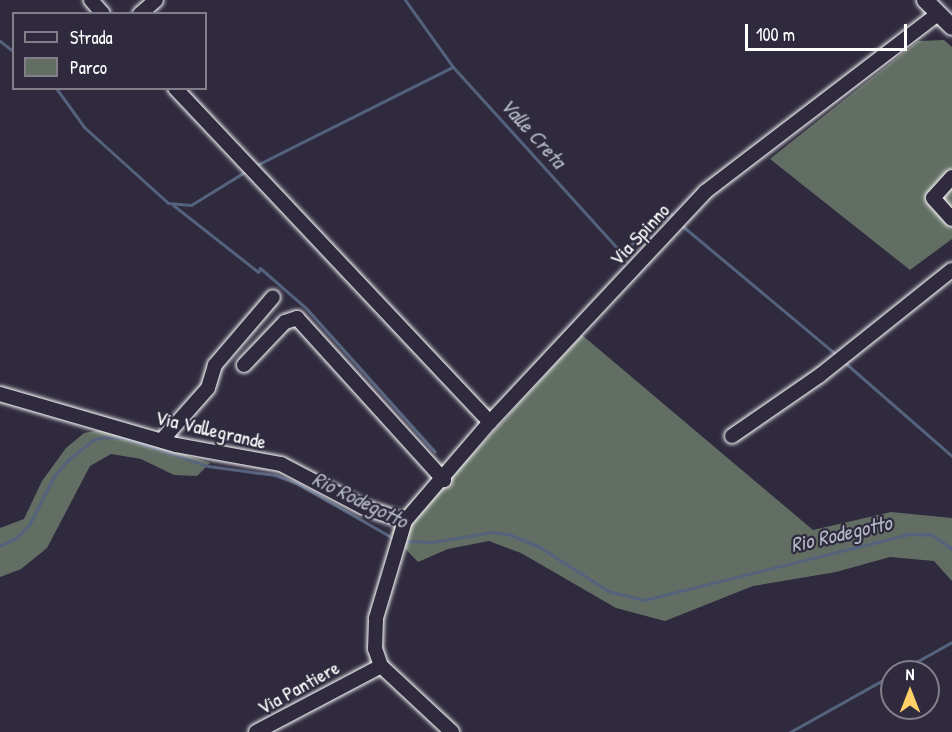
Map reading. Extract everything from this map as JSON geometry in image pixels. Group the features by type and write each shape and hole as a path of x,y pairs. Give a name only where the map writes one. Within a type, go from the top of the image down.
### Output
{"main road":[{"path":"925,0 952,27"}],"street":[{"path":"91,0 102,12"},
{"path":"142,12 156,0"},
{"name":"Via Spinno","path":"405,521 444,480 490,422 705,192 938,14"},
{"path":"177,90 490,422"},
{"path":"952,177 933,198 952,219"},
{"path":"732,436 831,366 952,270"},
{"path":"162,440 208,388 214,365 273,297"},
{"path":"244,365 285,322 297,318 444,480"},
{"name":"Via Vallegrande","path":"0,394 230,458 281,464 363,507 405,521"},
{"path":"405,521 376,618 375,649 381,666 452,732"},
{"name":"Via Pantiere","path":"358,676 375,649"},
{"name":"Via Pantiere","path":"256,732 358,676 381,666"}],"green space":[{"path":"944,40 952,47 952,239 910,270 770,159 918,41"},
{"path":"582,335 813,530 891,512 952,518 952,581 934,561 890,557 836,572 753,586 665,621 616,608 521,553 489,541 448,549 418,562 391,534 400,513 437,474 470,457"},
{"path":"106,429 210,463 197,476 174,475 141,459 111,454 90,466 47,548 21,569 0,577 0,528 24,519 42,481 66,448 84,433"}],"waterway":[{"name":"Valle Creta","path":"405,0 453,67 621,252 671,214 676,219"},
{"name":"Valle Creta","path":"0,41 12,50"},
{"name":"Valle Creta","path":"253,167 453,67"},
{"name":"Valle Creta","path":"57,90 84,127 168,203 191,205 248,170"},
{"path":"173,205 258,272 260,268 306,308 435,452"},
{"name":"Valle Creta","path":"680,224 838,356"},
{"name":"Valle Creta","path":"843,361 952,456"},
{"name":"Rio Rodegotto","path":"0,546 16,538 29,525 54,476 68,460 93,440 103,437 124,438 208,466 275,475 298,484 395,539"},
{"name":"Rio Rodegotto","path":"404,541 433,542 492,532 508,534 538,546 608,591 644,600 909,534 932,535 952,549"},
{"path":"920,660 952,642"},
{"path":"790,732 880,682"}]}
